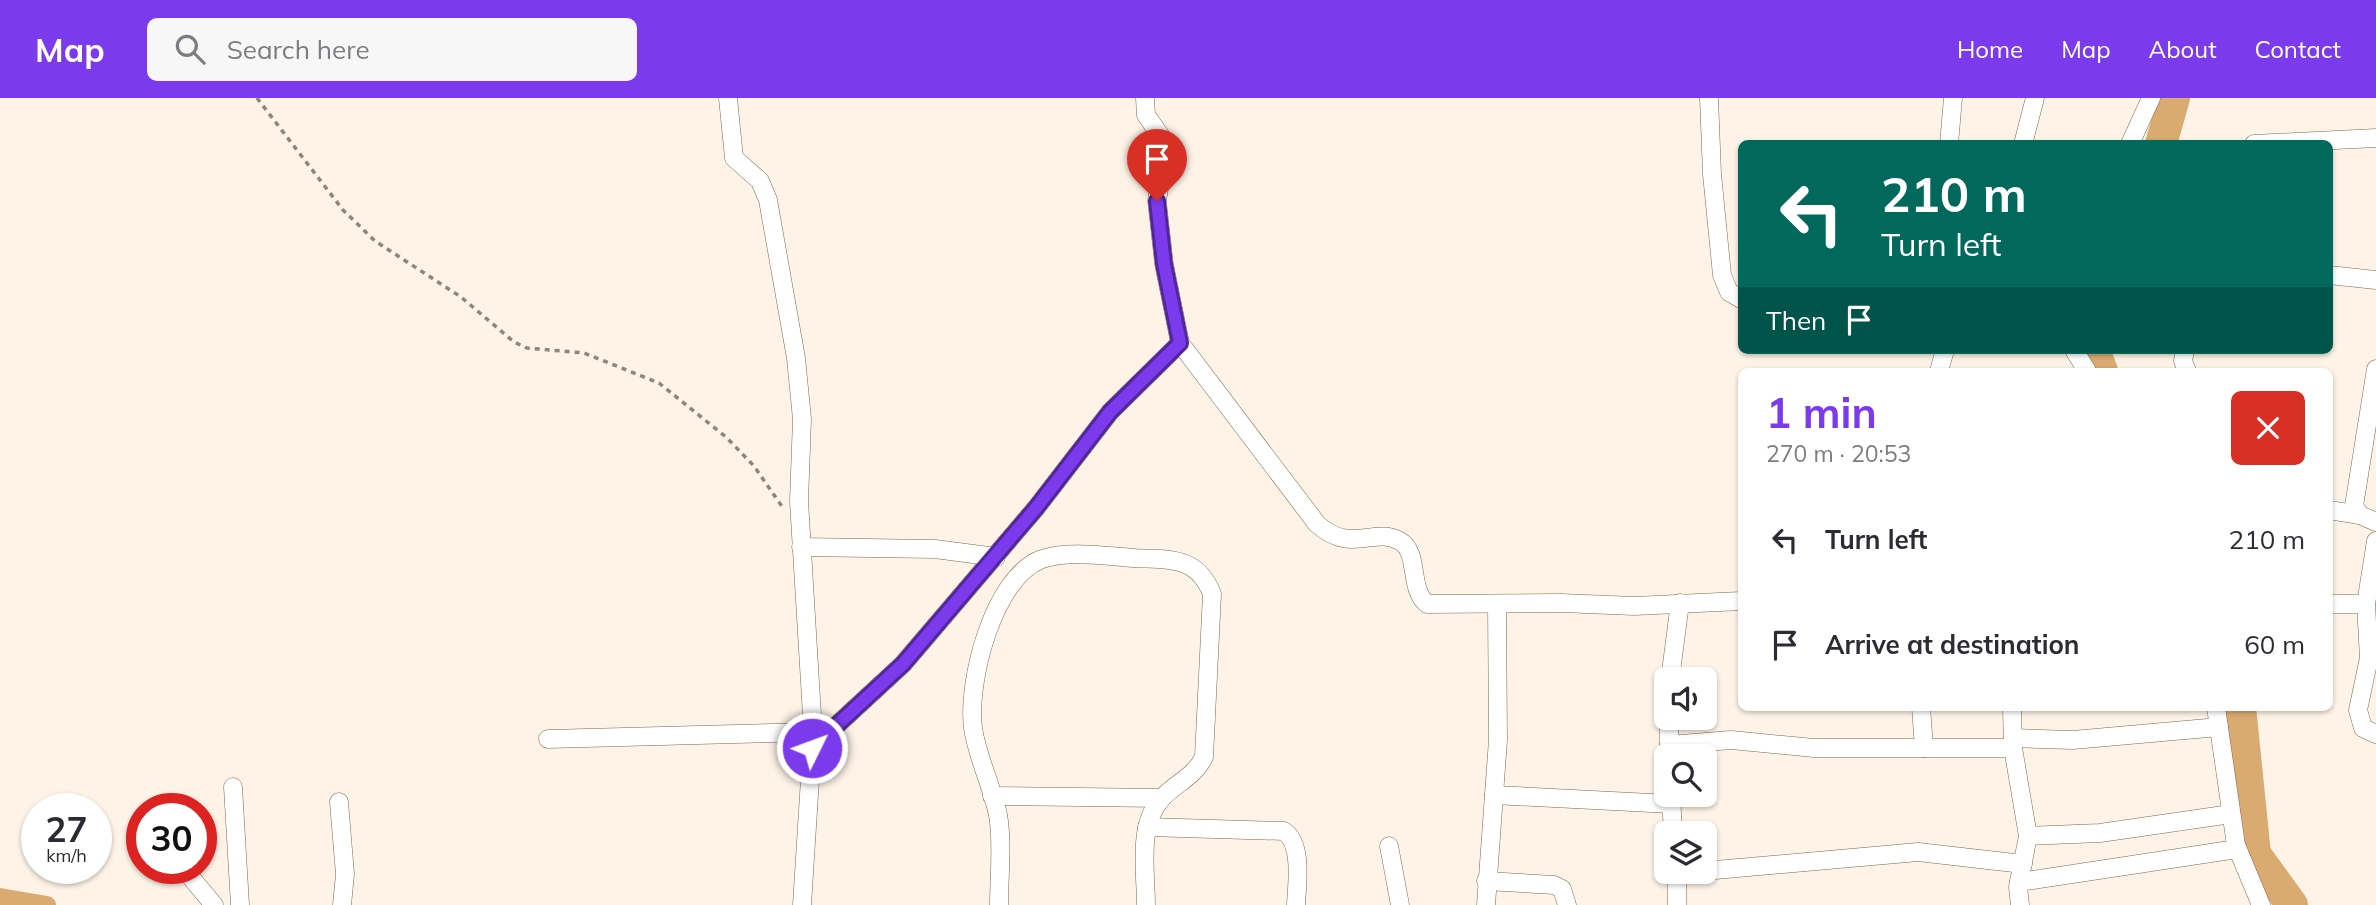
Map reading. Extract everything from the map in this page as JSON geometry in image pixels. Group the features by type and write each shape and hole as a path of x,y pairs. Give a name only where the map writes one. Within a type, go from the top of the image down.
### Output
{"street":[{"path":"728,98 734,158 760,181 768,200 796,358 802,419 801,540 812,740 802,905"},
{"path":"1145,98 1146,115 1162,138 1165,149 1157,201 1164,264 1180,343 1317,524 1330,535 1352,540 1388,537 1399,540 1407,547 1415,587 1427,604 1633,606 1738,601"},
{"path":"1709,98 1712,174 1722,275 1729,292 1738,297"},
{"path":"1949,140 1953,98"},
{"path":"2023,140 2035,98"},
{"path":"2132,140 2151,98"},
{"path":"2333,140 2376,138"},
{"path":"2333,275 2376,280"},
{"path":"548,739 812,740 903,664 996,556 1110,412 1180,343"},
{"path":"2368,519 2354,506 2376,369"},
{"path":"2333,511 2368,519"},
{"path":"801,540 996,556"},
{"path":"2376,541 2366,604 2369,659 2358,710 2363,728 2376,734"},
{"path":"999,905 999,832 992,796 973,730 973,679 998,606 1011,585 1028,568 1043,559 1083,555 1175,561 1194,567 1206,578 1212,594 1204,757 1199,768 1162,798 1152,813 1147,827 1146,905"},
{"path":"1672,667 1680,603"},
{"path":"1486,905 1498,740 1497,604"},
{"path":"2333,604 2366,604"},
{"path":"1921,711 1924,748"},
{"path":"2012,711 2013,743 2028,835 2021,873 2020,905"},
{"path":"2217,711 2237,849 2261,905"},
{"path":"1708,744 1731,740 1814,748 1924,748 2096,739 2219,727"},
{"path":"233,787 240,905"},
{"path":"1494,795 1654,799"},
{"path":"992,796 1162,798"},
{"path":"340,802 345,874 342,905"},
{"path":"2028,835 2100,833 2231,814"},
{"path":"1147,827 1284,831 1292,836 1296,849 1296,905"},
{"path":"1389,846 1400,905"},
{"path":"1717,870 1918,852 2021,873 2237,849"},
{"path":"1486,881 1554,886 1562,889 1567,905"},
{"path":"196,884 214,905"},
{"path":"1676,905 1677,884"}],"path":[{"path":"257,98 343,209 375,241 461,297 514,342 527,348 583,353 659,383 726,437 754,467 801,540"}],"waterway":[{"path":"2162,140 2174,98"},
{"path":"2096,354 2101,368"},
{"path":"2240,711 2255,854 2292,905"},
{"path":"0,897 47,905"}],"route":[{"path":"812,748 903,664 1036,508 1110,412 1180,343 1164,264 1157,201"}]}
